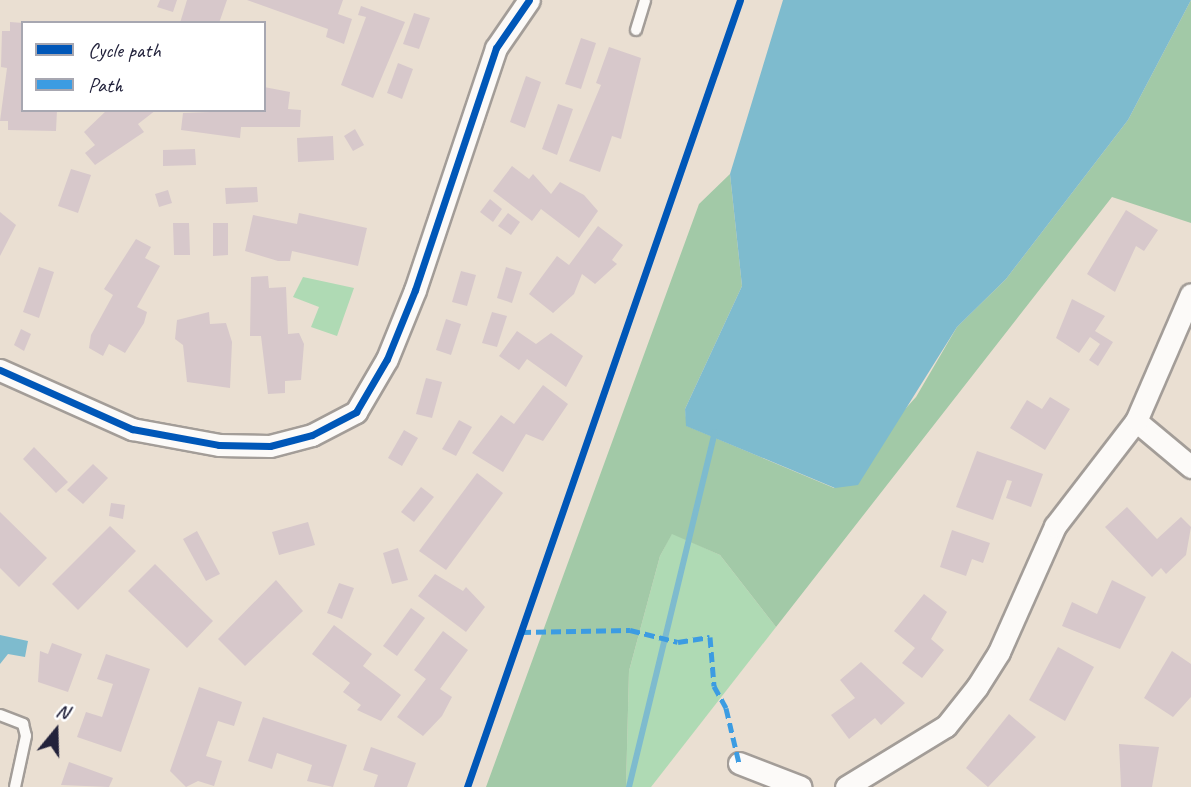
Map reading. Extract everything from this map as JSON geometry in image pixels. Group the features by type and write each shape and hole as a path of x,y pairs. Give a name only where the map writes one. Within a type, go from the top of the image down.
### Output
{"street":[{"path":"0,370 64,403 146,433 219,445 270,446 312,435 356,412 372,391 446,198 496,48 529,0"},
{"path":"846,787 946,726 999,652 1055,526 1136,421 1191,294"},
{"path":"1136,421 1191,467"},
{"path":"739,764 801,787"}],"lane":[{"path":"636,30 645,0"},
{"path":"0,715 23,724 26,736 15,787"}],"green space":[{"path":"1191,0 1191,223 1112,197 776,627 720,555 672,534 660,556 629,671 626,787 486,787 699,204 730,174 742,286 685,409 687,426 834,488 916,397 957,327 1006,279 1128,120"},
{"path":"303,277 354,288 337,336 311,327 319,307 293,297"},
{"path":"672,533 720,555 776,627 651,787 626,787 629,671 660,556"}],"water":[{"path":"783,0 1191,0 1128,120 1006,279 957,327 858,485 835,488 686,426 685,409 742,286 730,174"},
{"path":"0,635 28,641 25,657 8,654 0,664"}],"building":[{"path":"160,0 177,0 173,12 157,7"},
{"path":"187,0 227,0 220,21 181,21"},
{"path":"247,0 343,0 338,14 352,19 344,44 326,37 328,29"},
{"path":"361,6 405,22 373,98 341,85 366,17 358,15"},
{"path":"414,13 430,18 419,49 403,44"},
{"path":"10,22 21,23 21,112 57,112 56,131 8,130 8,121 0,121 7,68 1,67 2,31 10,31"},
{"path":"581,38 596,43 581,89 565,84"},
{"path":"609,47 641,58 621,139 612,136 600,172 569,161 601,85 596,83"},
{"path":"398,63 413,69 402,99 387,93"},
{"path":"526,76 541,82 525,128 510,122"},
{"path":"266,87 290,92 288,109 301,110 300,127 241,127 240,138 181,130 183,113 266,112"},
{"path":"558,104 573,109 557,155 542,149"},
{"path":"105,112 153,112 138,124 144,132 95,165 85,153 95,145 84,132"},
{"path":"355,129 364,145 353,151 344,136"},
{"path":"333,136 334,160 298,162 297,138"},
{"path":"195,149 196,165 163,166 163,150"},
{"path":"512,166 529,179 533,174 551,194 560,182 584,195 598,211 579,238 541,209 532,221 493,191"},
{"path":"71,169 91,175 78,213 58,206"},
{"path":"257,187 258,202 226,204 225,188"},
{"path":"168,190 172,203 159,207 155,194"},
{"path":"490,199 502,209 493,222 480,212"},
{"path":"1126,210 1158,230 1144,251 1136,246 1115,292 1087,274"},
{"path":"0,212 16,225 0,256"},
{"path":"299,213 367,228 358,266 292,251 290,261 278,261 245,251 253,215 297,224"},
{"path":"508,213 520,222 511,235 498,226"},
{"path":"173,223 189,223 190,255 174,255"},
{"path":"213,223 228,223 228,255 213,256"},
{"path":"598,226 623,245 612,260 617,264 595,284 582,274 574,294 553,313 529,294 557,256 569,265"},
{"path":"136,239 151,247 145,258 160,266 137,307 147,312 144,323 125,353 109,344 103,356 89,348 91,335 113,295 104,289"},
{"path":"39,267 54,272 39,318 23,312"},
{"path":"506,267 522,272 512,303 497,298"},
{"path":"461,271 476,275 467,306 452,302"},
{"path":"268,276 269,288 286,287 288,334 299,333 304,344 301,380 285,381 285,393 268,394 261,336 250,336 251,277"},
{"path":"1072,299 1105,316 1095,331 1113,342 1098,366 1089,360 1100,344 1090,337 1079,353 1056,338"},
{"path":"209,312 210,324 226,323 232,342 230,388 187,382 183,345 175,339 177,320"},
{"path":"492,312 507,316 497,347 482,343"},
{"path":"446,319 461,324 451,355 436,350"},
{"path":"21,329 31,334 24,351 14,345"},
{"path":"517,331 536,344 551,333 583,356 566,387 527,359 519,370 499,356"},
{"path":"426,378 442,382 432,418 416,414"},
{"path":"543,385 568,404 543,441 526,434 503,472 472,453 501,415 514,424"},
{"path":"1050,397 1070,409 1045,450 1010,428 1027,400 1042,409"},
{"path":"459,420 472,427 456,456 442,449"},
{"path":"404,430 418,438 402,466 388,458"},
{"path":"34,447 68,482 56,493 23,459"},
{"path":"977,451 1043,474 1031,507 1006,498 1012,481 1007,480 993,520 956,507"},
{"path":"93,464 108,478 83,504 67,490"},
{"path":"477,473 503,493 446,570 419,551"},
{"path":"421,487 434,497 414,522 401,512"},
{"path":"111,503 125,505 123,519 109,516"},
{"path":"1127,507 1157,539 1181,517 1191,527 1186,555 1166,574 1161,568 1152,577 1105,527"},
{"path":"0,512 47,558 19,587 0,568"},
{"path":"308,522 315,545 279,555 272,532"},
{"path":"110,526 136,551 78,610 52,584"},
{"path":"952,530 990,543 983,563 972,559 966,576 940,567"},
{"path":"197,531 220,574 206,581 183,539"},
{"path":"398,548 408,580 392,584 383,553"},
{"path":"155,564 213,621 187,648 128,591"},
{"path":"435,574 463,591 466,587 485,607 466,632 418,596"},
{"path":"276,580 303,611 245,666 218,639"},
{"path":"1112,580 1146,597 1120,649 1062,626 1072,602 1097,614"},
{"path":"339,583 354,588 342,619 327,613"},
{"path":"924,594 947,612 931,639 944,650 922,678 902,663 915,648 894,631"},
{"path":"411,608 425,618 397,656 383,646"},
{"path":"334,625 372,654 363,666 401,695 381,721 357,710 361,705 343,692 350,683 312,654"},
{"path":"443,631 468,650 440,689 452,697 442,716 423,736 397,717 426,679 414,670"},
{"path":"52,643 82,654 68,692 38,682 40,651 48,654"},
{"path":"1058,647 1094,667 1065,721 1029,700"},
{"path":"1172,651 1191,664 1191,697 1173,717 1144,698"},
{"path":"106,654 150,669 121,752 77,737 86,712 102,717 113,684 97,679"},
{"path":"861,662 905,703 881,725 875,718 849,739 831,715 855,698 840,680"},
{"path":"199,687 242,702 234,726 218,721 206,756 222,761 214,786 198,781 186,787 170,771"},
{"path":"1009,714 1036,737 988,787 966,768"},
{"path":"263,717 347,745 333,787 307,781 312,765 277,753 272,769 248,761"},
{"path":"1119,744 1159,747 1152,787 1121,787"},
{"path":"371,747 416,763 407,787 374,787 378,775 363,770"},
{"path":"69,762 113,778 109,787 61,785"}],"waterway":[{"path":"629,787 715,432"}],"marked path":[{"path":"521,632 630,630 678,642 710,637 714,686 726,708 739,763"}],"cycle path":[{"path":"0,370 132,429 219,445 270,446 312,435 356,412 387,359 415,290 496,48 529,0"},
{"path":"467,787 740,0"}]}
